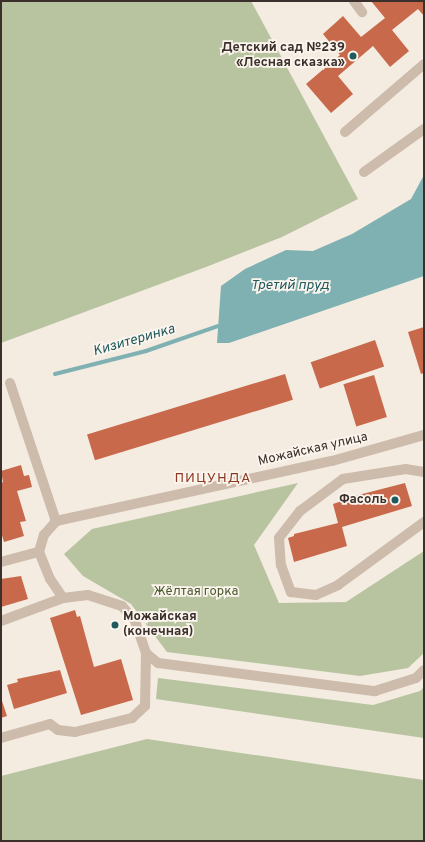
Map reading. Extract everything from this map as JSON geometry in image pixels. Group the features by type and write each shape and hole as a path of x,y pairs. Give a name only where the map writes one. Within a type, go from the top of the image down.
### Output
{"lane":[{"path":"354,1 362,12"},
{"path":"345,132 424,64"},
{"path":"364,172 424,129"},
{"path":"10,383 56,521 44,535 39,552 50,579 63,598"},
{"name":"Можайская улица","path":"56,521 332,461 424,436"},
{"path":"424,472 406,469 343,479 300,511 279,538 281,565 291,592 316,596 338,585 424,522"},
{"path":"1,562 39,552"},
{"path":"1,621 63,598 88,595 122,606 135,621 146,653 145,706 132,718 75,732 58,730 50,724 1,738"},
{"path":"146,653 158,664 375,690 416,678 424,670"}],"green space":[{"path":"1,1 251,1 358,199 282,237 206,267 1,343"},
{"name":"Жёлтая горка","path":"298,483 254,545 279,603 346,602 424,551 424,653 408,668 360,676 167,652 131,604 83,576 64,554 92,529"},
{"path":"158,678 373,705 420,691 424,687 424,738 156,699"},
{"path":"147,739 424,780 424,841 1,841 1,776"}],"water":[{"name":"Третий пруд","path":"424,175 424,276 229,343 217,343 221,286 245,269 286,250 313,251 352,234 411,199"}],"building":[{"path":"371,1 424,1 424,16 418,9 392,30 409,51 390,67 373,46 338,76 353,94 331,113 306,84 340,55 323,34 343,16 361,37 385,18"},
{"path":"424,327 424,373 421,374 408,332"},
{"path":"375,340 384,366 320,389 311,362"},
{"path":"285,374 293,400 95,460 87,435"},
{"path":"374,375 387,417 356,426 343,384"},
{"path":"21,465 24,476 29,475 32,487 17,491 26,521 20,522 24,536 4,542 1,532 1,483 3,482 1,471"},
{"path":"405,483 412,506 342,527 347,546 294,562 288,538 294,536 294,534 338,523 333,504 339,502 339,500"},
{"path":"21,576 28,599 1,607 1,579"},
{"path":"75,610 77,617 80,616 94,667 121,659 133,700 81,715 50,618"},
{"path":"60,670 67,693 14,709 7,685 18,682 17,679"},
{"path":"1,698 7,716 1,718"}],"waterway":[{"name":"Кизитеринка","path":"55,374 146,351 218,326"}],"place":[{"name":"Детский сад №239 «Лесная сказка»","path":"353,56"},
{"name":"Фасоль","path":"395,500"},
{"name":"Можайская (конечная)","path":"115,625"}],"district":[{"name":"ПИЦУНДА","path":"213,479"}]}
